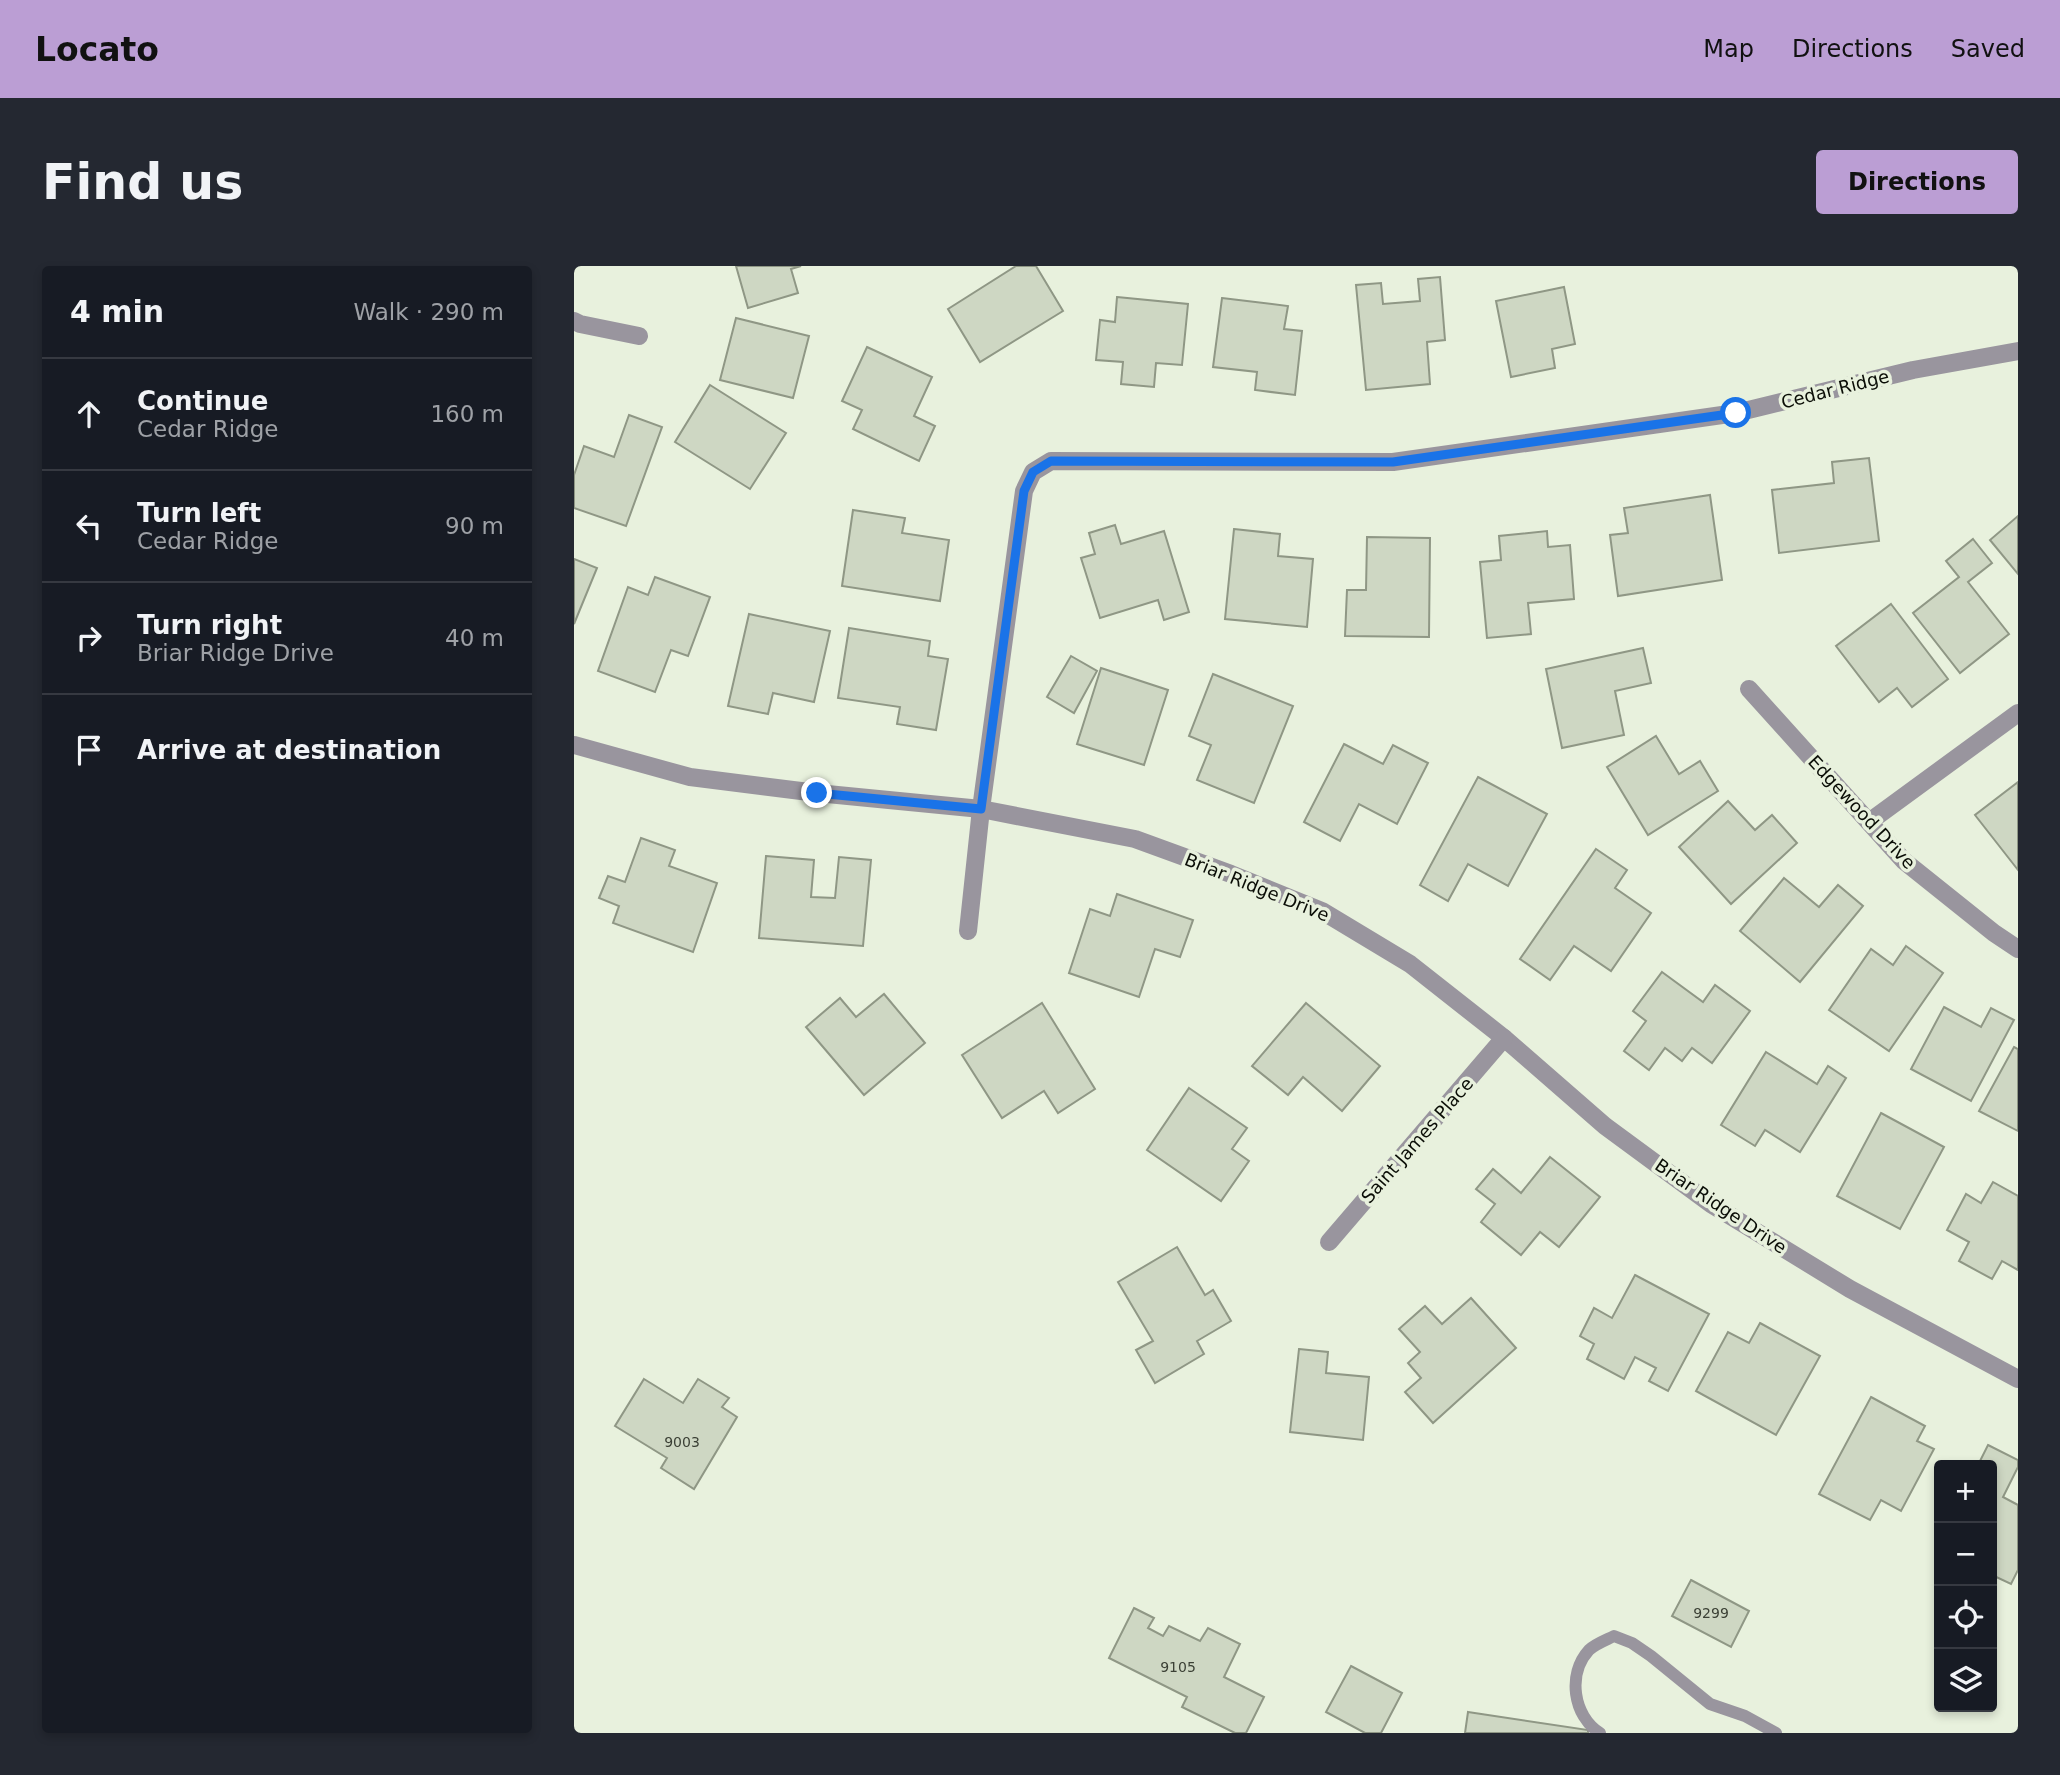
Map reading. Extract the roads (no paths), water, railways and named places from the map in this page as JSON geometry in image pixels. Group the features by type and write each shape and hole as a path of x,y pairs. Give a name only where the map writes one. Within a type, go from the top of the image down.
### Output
{"street":[{"path":"574,321 639,336"},
{"name":"Cedar Ridge","path":"968,931 981,809 1024,491 1033,472 1051,461 1393,462 1736,413 1913,370 2018,351"},
{"name":"Edgewood Drive","path":"1749,689 1904,861 1957,905 2018,949"},
{"path":"1870,822 2018,713"},
{"name":"Briar Ridge Drive","path":"574,745 690,777 981,809 1135,839 1322,911 1410,964 1504,1038 1605,1126 1711,1204 1850,1289 2018,1379"},
{"name":"Saint James Place","path":"1329,1242 1504,1038"}],"lane":[{"path":"1600,1733 1593,1729 1577,1705 1576,1672 1590,1649 1614,1636 1642,1649 1710,1704 1745,1716 1776,1733"}]}
